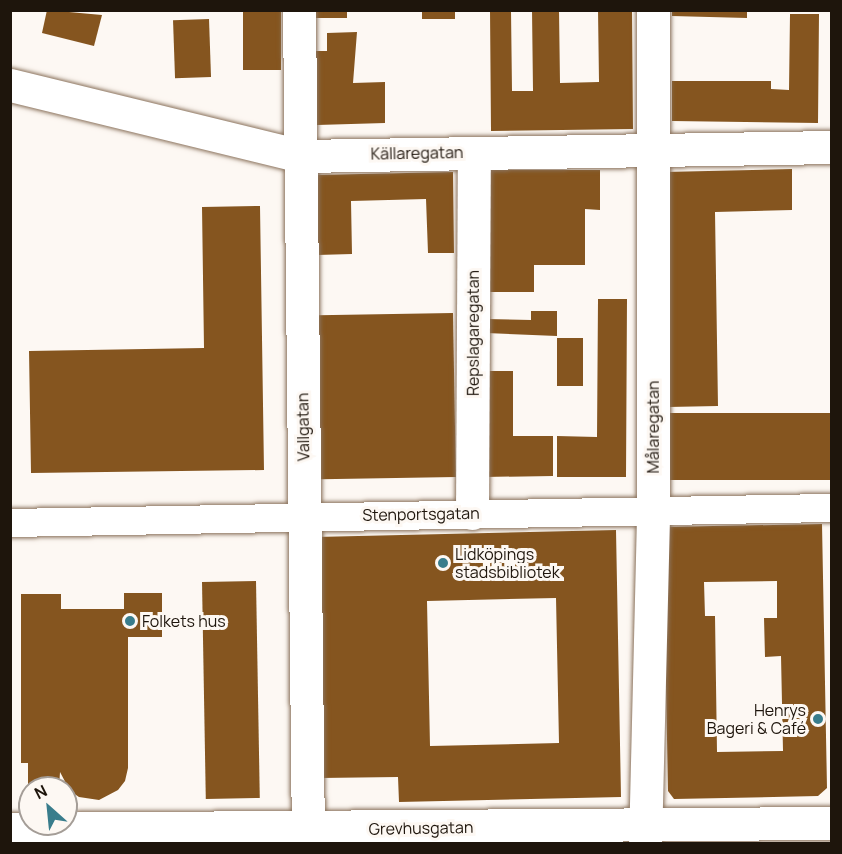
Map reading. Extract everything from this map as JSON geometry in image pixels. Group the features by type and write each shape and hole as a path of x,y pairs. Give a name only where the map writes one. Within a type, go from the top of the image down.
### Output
{"street":[{"name":"Vallgatan","path":"299,10 308,837"},
{"name":"Målaregatan","path":"645,833 652,512 653,10"},
{"name":"Källaregatan","path":"10,85 301,156 831,147"},
{"name":"Repslagaregatan","path":"472,513 474,153"},
{"name":"Stenportsgatan","path":"10,523 304,515 831,508"},
{"name":"Grevhusgatan","path":"10,829 308,837 645,833 831,824"}],"building":[{"path":"47,10 102,15 94,46 42,33"},
{"path":"243,10 281,10 281,70 243,70"},
{"path":"313,10 347,10 347,18 313,18"},
{"path":"422,10 455,10 455,19 422,19"},
{"path":"490,10 511,10 512,91 533,91 532,10 559,10 560,83 599,82 598,10 632,10 633,129 491,131"},
{"path":"672,10 747,10 747,18 672,16"},
{"path":"790,14 819,14 818,123 672,121 672,81 771,81 771,89 789,90"},
{"path":"209,19 211,77 175,78 173,20"},
{"path":"357,32 353,83 385,82 385,123 317,125 315,51 327,51 327,33"},
{"path":"792,169 792,210 715,212 718,406 668,407 664,172"},
{"path":"485,170 600,170 600,210 585,209 585,265 534,265 534,292 485,292"},
{"path":"453,172 454,253 428,253 426,199 351,201 352,254 317,255 315,175"},
{"path":"260,206 264,470 31,473 29,351 204,348 202,207"},
{"path":"598,299 627,299 626,477 557,477 557,436 597,437"},
{"path":"531,311 557,311 557,336 486,333 486,319 531,320"},
{"path":"453,313 456,477 321,479 318,315"},
{"path":"557,338 583,338 583,386 557,386"},
{"path":"485,371 513,371 513,436 553,436 553,476 484,477"},
{"path":"669,413 832,413 832,480 669,480"},
{"path":"822,524 827,788 818,796 674,799 668,791 663,527","holes":["777,581 777,618 764,618 765,657 781,656 783,751 717,752 715,616 705,616 704,582"]},
{"path":"616,530 621,797 399,802 398,777 320,778 315,537","holes":["556,598 559,743 430,746 427,601"]},
{"path":"256,581 260,798 206,799 202,582"},
{"path":"124,593 162,593 162,637 128,637 128,768 125,781 118,790 99,800 79,797 78,776 62,776 60,772 60,776 28,776 28,763 21,763 21,594 61,594 61,609 124,609"}],"place":[{"name":"Lidköpings stadsbibliotek","path":"443,563"},
{"name":"Folkets hus","path":"130,621"},
{"name":"Henrys Bageri & Café","path":"818,719"}]}
